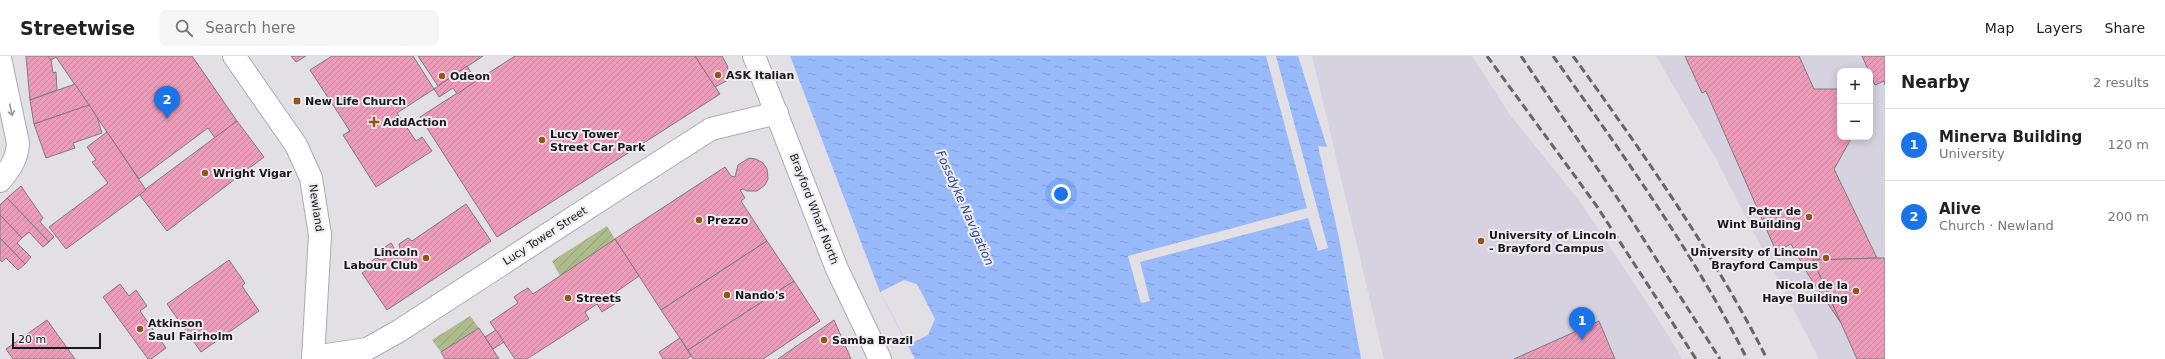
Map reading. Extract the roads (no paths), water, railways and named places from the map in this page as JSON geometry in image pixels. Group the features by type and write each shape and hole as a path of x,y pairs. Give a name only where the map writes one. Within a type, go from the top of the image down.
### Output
{"street":[{"name":"Newland","path":"234,56 296,145 311,178 320,235 313,358"},
{"name":"Brayford Wharf North","path":"754,56 837,269 880,359"},
{"path":"0,58 18,143 17,156 13,165 0,181"},
{"name":"Lucy Tower Street","path":"313,358 367,349 393,334 711,130 777,113"}],"water":[{"name":"Fossdyke Navigation","path":"790,56 1298,56 1327,147 1318,146 1339,238 1361,359 915,359 880,292"}],"railway":[{"path":"1487,56 1596,205 1696,359"},
{"path":"1521,56 1618,199 1720,359"},
{"path":"1553,56 1656,204 1704,280 1747,359"},
{"path":"1573,56 1676,204 1724,280 1767,359"}],"place":[{"name":"ASK Italian","path":"718,75"},
{"name":"Odeon","path":"442,76"},
{"name":"New Life Church","path":"297,101"},
{"name":"Alive","path":"167,119"},
{"name":"AddAction","path":"374,122"},
{"name":"Lucy Tower Street Car Park","path":"542,140"},
{"name":"Wright Vigar","path":"205,173"},
{"name":"Peter de Wint Building","path":"1809,217"},
{"name":"Prezzo","path":"699,220"},
{"name":"University of Lincoln - Brayford Campus","path":"1481,241"},
{"name":"Lincoln Labour Club","path":"426,258"},
{"name":"University of Lincoln Brayford Campus","path":"1826,258"},
{"name":"Nicola de la Haye Building","path":"1856,291"},
{"name":"Nando's","path":"727,295"},
{"name":"Streets","path":"568,298"},
{"name":"Atkinson Saul Fairholm","path":"140,329"},
{"name":"Samba Brazil","path":"824,340"},
{"name":"Minerva Building","path":"1582,340"}]}
